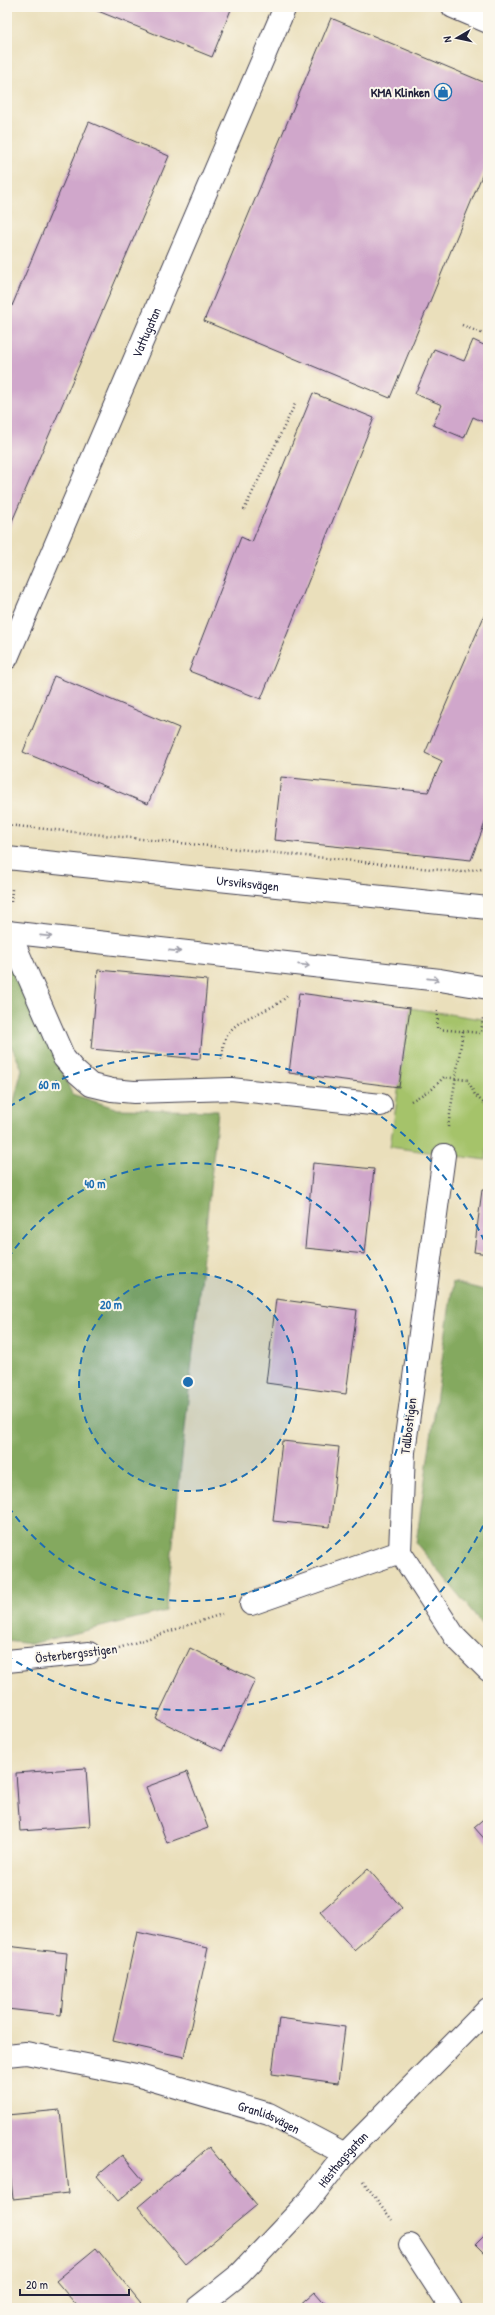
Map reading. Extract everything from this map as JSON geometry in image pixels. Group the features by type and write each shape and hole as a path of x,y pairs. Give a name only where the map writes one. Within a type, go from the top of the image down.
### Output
{"street":[{"name":"Vattugatan","path":"7,658 285,7"},
{"path":"453,7 488,22"},
{"name":"Ursviksvägen","path":"7,858 488,908"},
{"path":"8,932 440,980 488,988"},
{"path":"8,932 64,1058 74,1070 91,1084 112,1090 134,1092 220,1090 381,1105"},
{"name":"Tallbostigen","path":"400,1552 404,1452 444,1155"},
{"path":"251,1604 400,1552 454,1637 488,1670"},
{"name":"Österbergsstigen","path":"7,1661 89,1653"},
{"name":"Hästhagsgatan","path":"197,2308 250,2263 307,2203 345,2154 488,2009"},
{"name":"Granlidsvägen","path":"7,2055 26,2053 136,2075 269,2114 345,2154"},
{"path":"410,2245 451,2308"}],"path":[{"path":"462,325 488,336"},
{"path":"244,510 296,402"},
{"path":"7,825 460,872 488,866"},
{"path":"220,1090 221,1063 226,1035 243,1020 281,1004 290,993 294,964"},
{"path":"452,1102 463,1031"},
{"path":"381,1105 413,1100 432,1089 444,1077 468,1080 475,1095 488,1107"},
{"name":"Österbergsstigen","path":"89,1653 127,1646 212,1617"},
{"path":"345,2154 410,2245"}],"green space":[{"path":"7,958 13,958 72,1094 118,1109 218,1111 166,1611 31,1644 7,1641 7,1130 22,1069 7,1037"},
{"path":"410,1008 488,1020 488,1143 486,1160 390,1147"},
{"path":"453,1282 488,1291 488,1631 416,1543"}],"building":[{"path":"88,7 232,7 212,57"},
{"path":"331,18 488,84 488,161 390,398 204,321"},
{"path":"89,122 169,156 7,533 7,304 12,306"},
{"path":"473,340 488,347 488,424 473,417 464,438 433,425 442,405 415,394 434,349 464,361"},
{"path":"313,393 374,418 261,699 189,671 241,537 252,542"},
{"path":"488,607 488,815 471,860 274,840 281,777 428,792 442,761 425,753"},
{"path":"54,676 179,728 148,804 23,752"},
{"path":"98,970 207,980 200,1059 91,1049"},
{"path":"299,993 410,1008 399,1087 289,1073"},
{"path":"313,1163 374,1169 365,1254 305,1248"},
{"path":"482,1190 488,1190 488,1254 474,1252"},
{"path":"276,1299 357,1310 346,1394 266,1383"},
{"path":"282,1441 339,1447 330,1527 273,1521"},
{"path":"190,1648 255,1680 222,1751 156,1719"},
{"path":"86,1768 90,1826 20,1831 16,1773"},
{"path":"187,1772 208,1828 167,1843 146,1787"},
{"path":"488,1815 488,1843 474,1827"},
{"path":"368,1869 402,1908 354,1950 320,1912"},
{"path":"137,1932 208,1948 184,2057 113,2041"},
{"path":"7,1946 67,1953 61,2015 7,2009"},
{"path":"279,2018 345,2027 338,2083 272,2074"},
{"path":"60,2110 68,2193 13,2199 7,2143 7,2115"},
{"path":"209,2147 257,2205 186,2264 138,2207"},
{"path":"122,2155 143,2180 118,2201 97,2176"},
{"path":"488,2232 488,2256 476,2244"},
{"path":"96,2248 141,2303 135,2308 79,2308 56,2281"},
{"path":"315,2292 329,2308 297,2308"}],"place":[{"name":"KMA Klinken","path":"443,92"}]}
